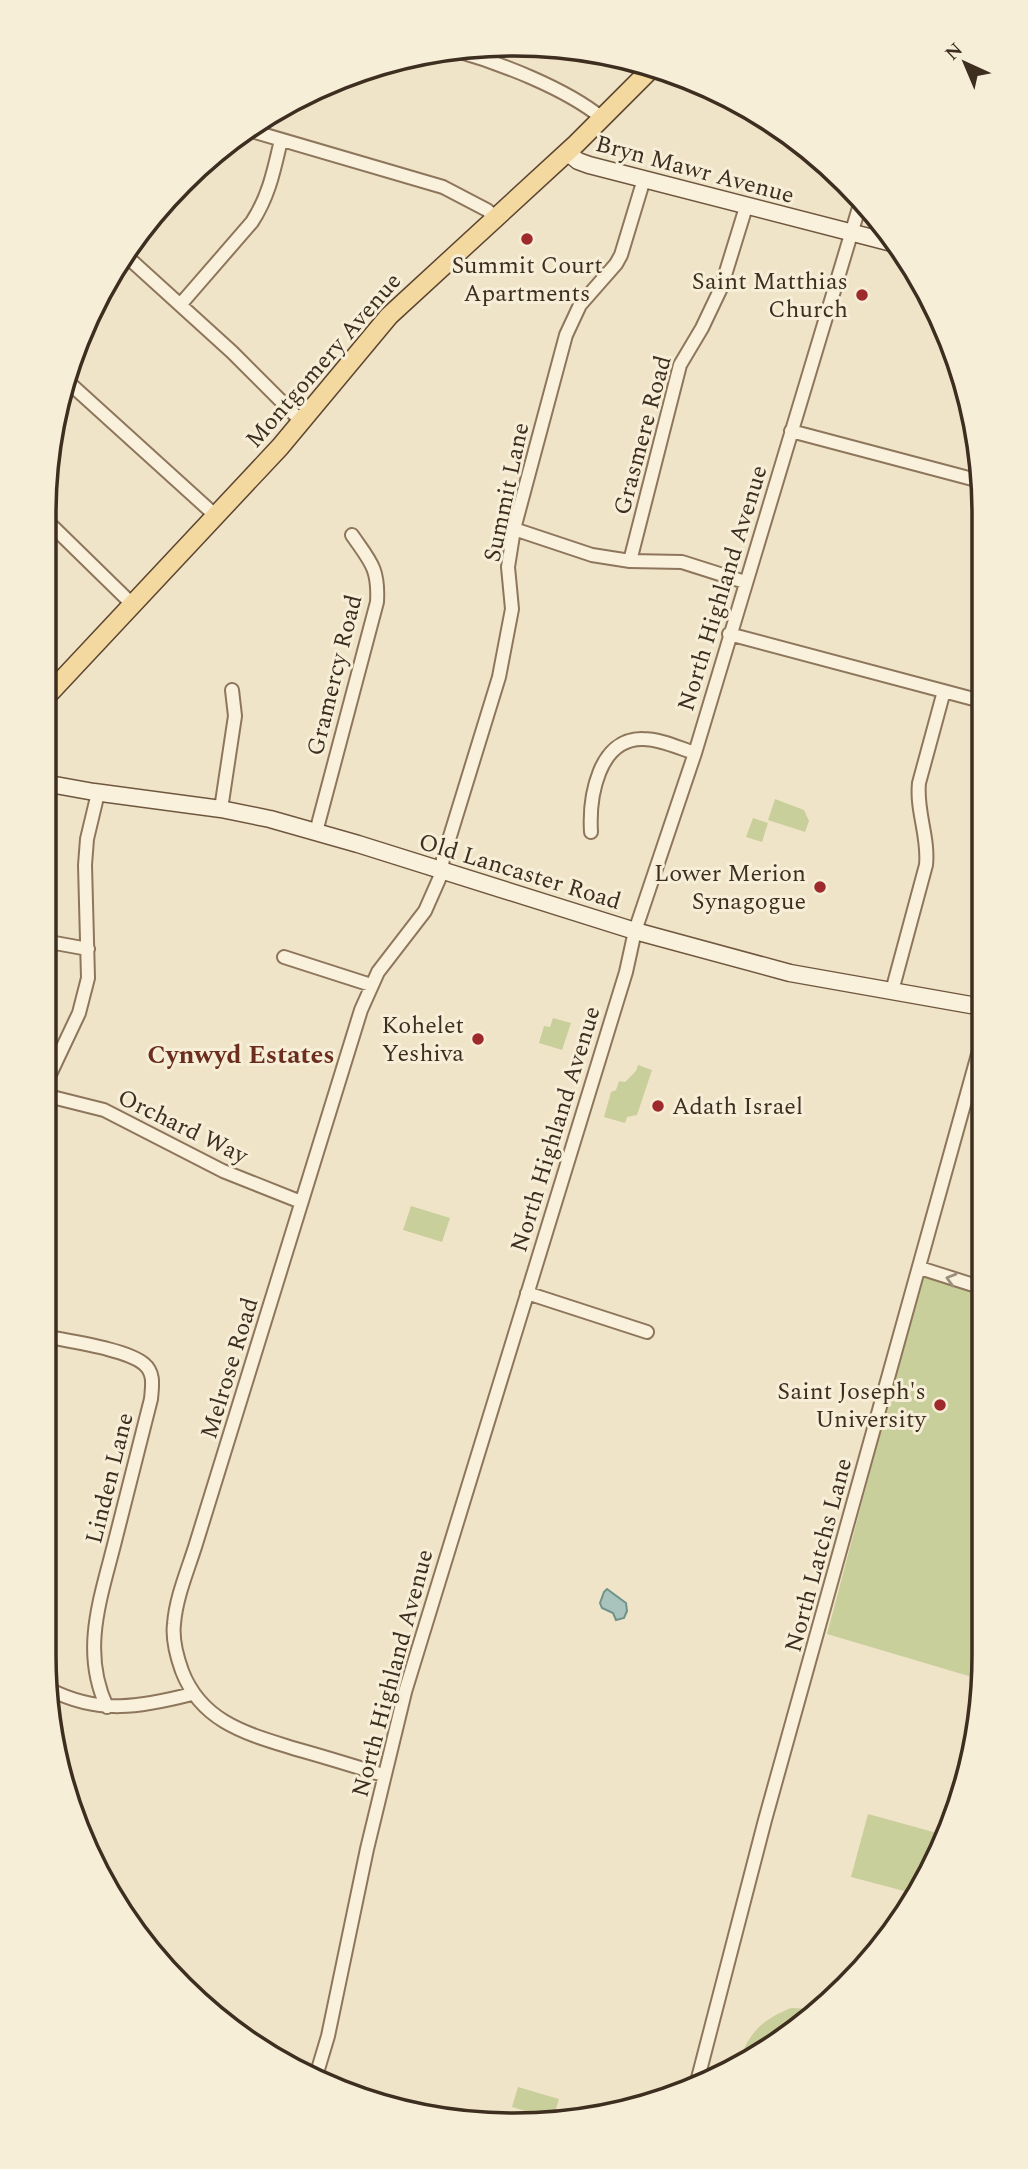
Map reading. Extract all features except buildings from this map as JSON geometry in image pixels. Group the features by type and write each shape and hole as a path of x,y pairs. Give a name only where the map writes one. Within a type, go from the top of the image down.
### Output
{"main road":[{"name":"Montgomery Avenue","path":"56,686 302,422 389,316 567,152 645,75"},
{"name":"Bryn Mawr Avenue","path":"567,152 578,161 881,240"},
{"name":"Old Lancaster Road","path":"56,785 221,809 316,831 635,931 790,973 972,1005"}],"street":[{"name":"Bryn Mawr Avenue","path":"480,57 536,81 593,110 602,118"},
{"path":"259,134 443,187 487,209 496,218"},
{"path":"180,305 262,207 270,190 281,140"},
{"name":"Summit Lane","path":"441,869 508,639 512,609 508,567 514,529 566,335 580,305 616,264 644,179"},
{"name":"Grasmere Road","path":"630,561 680,365 702,328 720,288 746,206"},
{"name":"North Highland Avenue","path":"318,2069 328,2036 383,1775 415,1656 625,972 635,931 695,753 858,212"},
{"path":"132,261 302,422"},
{"path":"74,387 216,516"},
{"path":"791,431 970,478"},
{"path":"514,529 571,550 630,561 682,562 745,582"},
{"path":"56,530 133,605"},
{"name":"Gramercy Road","path":"316,831 377,602 375,568 352,534"},
{"path":"729,634 972,699"},
{"path":"221,809 235,716 232,690"},
{"path":"892,991 926,865 928,848 918,797 919,783 944,691"},
{"path":"591,832 590,816 601,769 616,748 628,741 645,739 695,753"},
{"path":"56,1060 79,1013 88,978 86,839 97,793"},
{"name":"Melrose Road","path":"383,1775 236,1728 215,1715 192,1694 177,1658 173,1633 176,1611 301,1202 371,985 388,958 405,940 425,911 441,869"},
{"path":"56,943 88,949"},
{"path":"284,957 371,985"},
{"name":"North Latchs Lane","path":"699,2074 769,1807 972,1077"},
{"name":"Orchard Way","path":"56,1098 104,1110 223,1171 301,1202"},
{"path":"920,1268 972,1285"},
{"path":"527,1293 647,1332"},
{"name":"Linden Lane","path":"56,1339 129,1356 144,1363 153,1381 151,1399 101,1591 95,1626 96,1685 107,1707"},
{"path":"81,1701 96,1685"},
{"path":"58,1692 107,1707 141,1706 192,1694"}],"green space":[{"path":"775,799 804,810 809,821 805,832 768,820"},
{"path":"753,818 768,823 762,842 746,837"},
{"path":"553,1018 571,1023 562,1050 539,1043 544,1026 550,1027"},
{"path":"638,1065 652,1070 637,1115 627,1117 625,1123 604,1117 611,1092 616,1090 619,1081 625,1082 636,1071"},
{"path":"411,1206 450,1218 442,1242 403,1230"},
{"path":"922,1276 972,1290 971,1677 827,1634"},
{"path":"868,1814 936,1833 902,1898 904,1891 851,1877"},
{"path":"791,2008 804,2009 742,2052 750,2037 771,2018"},
{"path":"518,2087 559,2099 555,2111 531,2112 512,2107"}],"water":[{"path":"607,1589 626,1603 624,1618 616,1620 613,1613 602,1608 600,1603"}],"place":[{"name":"Summit Court Apartments","path":"527,239"},
{"name":"Saint Matthias Church","path":"862,295"},
{"name":"Lower Merion Synagogue","path":"820,887"},
{"name":"Kohelet Yeshiva","path":"478,1039"},
{"name":"Adath Israel","path":"658,1106"},
{"name":"Saint Joseph's University","path":"940,1405"}],"district":[{"name":"Cynwyd Estates","path":"241,1054"}]}
